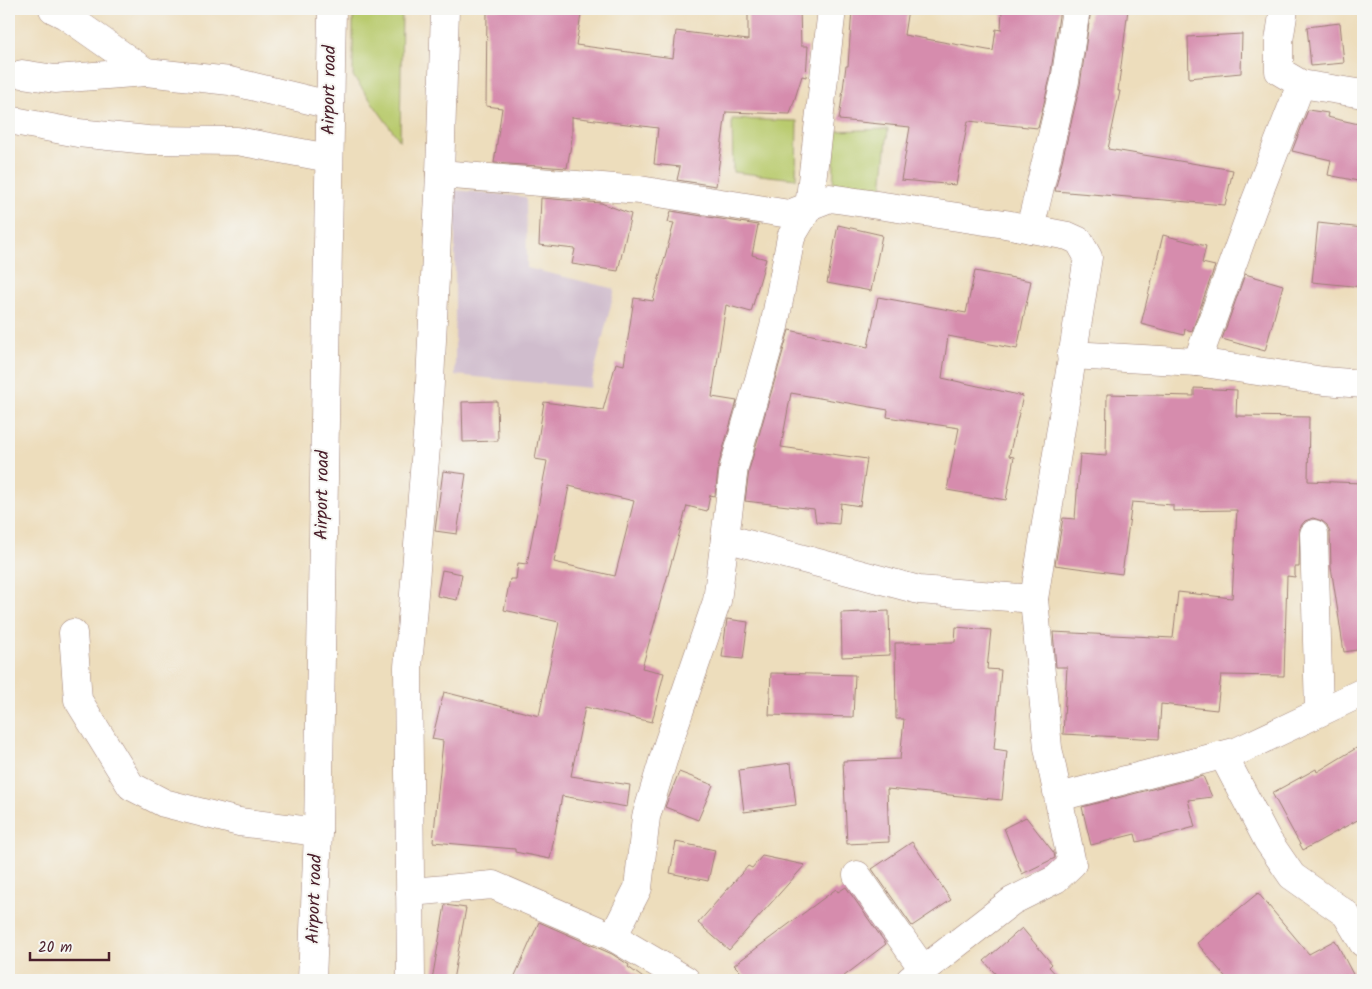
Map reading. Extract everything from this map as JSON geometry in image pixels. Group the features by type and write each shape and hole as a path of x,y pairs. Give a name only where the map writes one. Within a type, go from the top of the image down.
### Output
{"street":[{"path":"53,9 65,15 146,72"},
{"name":"Airport road","path":"312,980 318,832 332,9"},
{"path":"411,980 408,667 428,423 440,174 445,9"},
{"path":"613,937 638,888 646,817 668,744 717,602 734,468 774,327 791,237 809,207 832,9"},
{"path":"1030,229 1065,81 1076,9"},
{"path":"1284,9 1279,41 1279,71 1302,84 1363,94"},
{"path":"22,74 55,79 146,72 230,81 330,105"},
{"path":"1197,362 1252,210 1302,84"},
{"path":"9,120 78,133 148,140 237,141 329,158"},
{"path":"440,174 640,190 788,214 830,198 1030,229 1068,236 1079,241 1088,257 1071,355 1034,599 1048,748 1072,864 1056,879 1012,901 917,975 857,875"},
{"path":"1071,355 1197,362 1324,381 1363,384"},
{"path":"1314,534 1319,712"},
{"path":"725,538 919,590 1034,599"},
{"path":"73,633 78,700 131,786 173,806 239,822 318,832"},
{"path":"1059,797 1238,751 1363,692"},
{"path":"1223,754 1268,841 1292,876 1346,914 1363,943"},
{"path":"410,892 493,885 613,937 686,980"}],"shaded area":[{"path":"455,190 526,197 527,268 615,289 590,388 455,375"}],"green space":[{"path":"353,9 402,9 400,141 353,76"},
{"path":"732,119 797,121 796,179 733,172"},
{"path":"888,129 881,200 833,194 835,131"}],"building":[{"path":"487,9 582,9 576,45 673,58 676,31 748,40 748,9 800,9 801,46 808,46 806,77 802,76 790,114 726,112 716,186 677,180 680,167 654,164 658,128 572,117 572,139 567,168 494,163 502,108 486,106"},
{"path":"852,9 908,9 904,35 993,51 996,29 1001,30 1002,9 1060,9 1050,78 1038,128 968,121 956,185 901,180 910,127 839,120 846,66 848,66"},
{"path":"1091,9 1128,9 1118,91 1120,91 1108,149 1233,170 1225,205 1055,191 1080,85"},
{"path":"1340,23 1344,63 1311,66 1307,27"},
{"path":"1242,34 1241,73 1189,78 1188,37"},
{"path":"1308,110 1328,113 1327,117 1363,125 1363,182 1328,175 1331,160 1292,151"},
{"path":"541,198 601,203 631,214 618,271 572,264 575,249 539,245"},
{"path":"671,211 758,225 752,255 766,259 751,312 726,305 712,397 737,401 719,463 715,496 710,495 707,511 687,506 642,668 664,673 652,722 585,707 571,776 630,785 627,807 562,796 550,859 515,852 515,849 433,842 443,741 432,739 444,692 539,716 559,622 504,610 510,579 516,579 518,563 527,564 547,461 535,459 544,402 603,410 616,363 624,365 634,298 653,301 674,223 668,222","holes":["569,486 634,501 615,576 554,562"]},
{"path":"1318,223 1363,228 1363,287 1312,282"},
{"path":"838,225 882,235 871,291 827,283"},
{"path":"1163,235 1206,246 1202,263 1215,266 1192,331 1185,329 1184,335 1141,324"},
{"path":"975,271 1031,281 1017,349 948,336 942,378 1023,396 1009,456 1014,457 1006,500 947,490 959,428 887,417 888,410 791,393 781,447 867,459 860,506 841,503 839,524 816,522 814,509 745,501 749,470 789,330 868,347 878,297 966,313"},
{"path":"1245,274 1283,285 1265,351 1222,339"},
{"path":"1194,388 1237,390 1236,416 1309,417 1308,481 1363,483 1363,649 1344,652 1331,567 1330,533 1327,525 1313,518 1305,521 1300,527 1299,567 1295,567 1295,577 1287,576 1284,676 1221,675 1217,710 1161,704 1159,739 1063,734 1067,667 1056,667 1053,632 1173,638 1178,592 1232,598 1237,510 1173,511 1173,505 1132,502 1122,574 1055,565 1063,518 1075,519 1080,454 1106,456 1107,394 1194,396"},
{"path":"497,401 498,441 463,442 462,402"},
{"path":"443,471 466,474 457,534 435,531"},
{"path":"442,570 462,574 457,600 437,596"},
{"path":"889,611 890,655 842,657 841,613"},
{"path":"727,619 748,622 743,659 722,657"},
{"path":"956,627 991,630 987,669 1001,670 994,749 1007,751 1002,800 887,789 889,842 847,844 843,761 900,759 904,719 896,719 895,643 955,642"},
{"path":"771,673 855,675 853,717 769,715"},
{"path":"1363,744 1363,817 1303,850 1272,793 1316,769 1317,772"},
{"path":"791,763 796,805 744,812 739,770"},
{"path":"679,772 713,785 698,820 665,807"},
{"path":"1203,776 1212,797 1188,800 1195,827 1137,842 1135,834 1091,845 1082,807"},
{"path":"1026,817 1054,853 1055,858 1022,874 1004,828"},
{"path":"676,842 715,850 708,881 670,873"},
{"path":"912,842 951,900 912,926 872,869"},
{"path":"762,856 805,865 729,950 698,923 748,866 752,868"},
{"path":"846,887 886,944 839,980 749,980 734,965 836,889 838,892"},
{"path":"1258,893 1309,954 1335,940 1356,980 1228,980 1197,943"},
{"path":"445,905 466,908 453,980 432,980"},
{"path":"539,922 612,954 629,965 628,967 646,980 513,980"},
{"path":"1022,928 1052,964 1049,967 1061,980 1001,980 984,961"}]}
